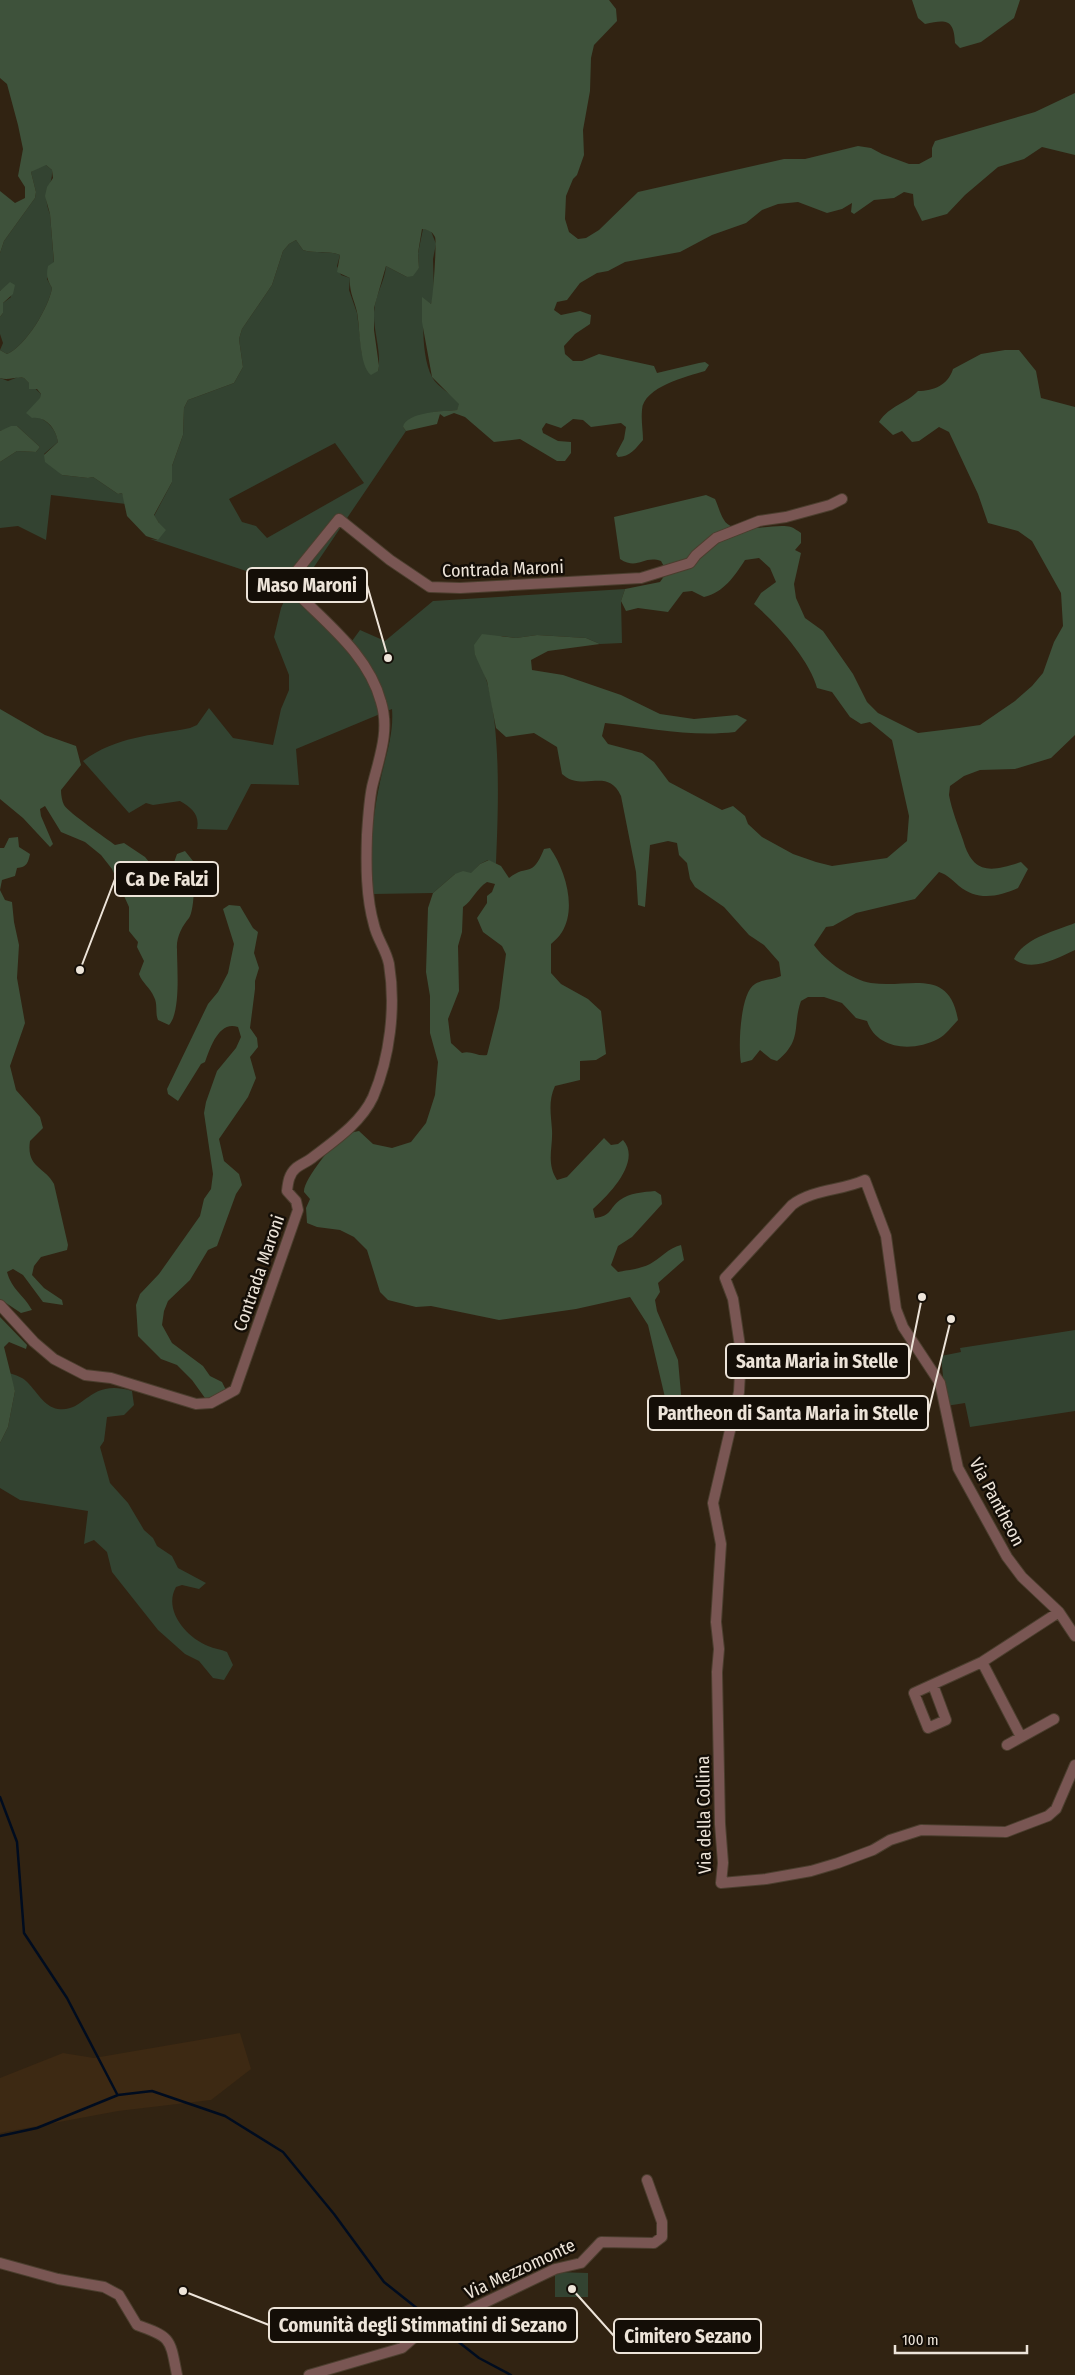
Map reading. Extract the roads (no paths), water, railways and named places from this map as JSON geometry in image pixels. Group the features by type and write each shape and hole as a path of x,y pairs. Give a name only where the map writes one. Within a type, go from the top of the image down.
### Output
{"street":[{"name":"Contrada Maroni","path":"0,1305 34,1342 54,1359 85,1375 111,1378 196,1404 211,1403 229,1394 235,1390 298,1210 296,1201 287,1191 288,1178 296,1168 354,1124 372,1099 383,1072 387,1052 391,983 385,948 374,928 370,906 367,857 372,788 383,744 385,723 381,701 362,662 343,638 292,587 296,572 338,519 390,560 430,587 460,588 641,578 690,563 696,554 716,538 759,521 786,517 830,505 842,499"},
{"name":"Via Pantheon","path":"718,1710 716,1622 721,1544 713,1512 715,1493 739,1392 741,1353 733,1299 725,1278 801,1197 852,1186 865,1180 886,1236 896,1309 903,1326 940,1383 958,1468 1007,1556 1022,1577 1059,1612 1075,1636"},
{"path":"933,1685 982,1662 1059,1612"},
{"path":"982,1662 1022,1736"},
{"name":"Via della Collina","path":"718,1710 720,1824 723,1864 721,1883 766,1879 812,1871 864,1853 890,1840 921,1830 1006,1832 1048,1816 1056,1809 1075,1765"},
{"path":"1006,1745 1054,1719"},
{"name":"Via Mezzomonte","path":"309,2375 402,2348 417,2335 555,2269 581,2263 601,2242 654,2242 662,2237 662,2222 647,2180"},
{"path":"0,2263 58,2279 104,2287 119,2295 137,2325 162,2334 172,2349 177,2375"}],"waterway":[{"path":"0,1797 17,1842 24,1933 67,1998 117,2094"},
{"path":"0,2136 37,2128 118,2095 152,2091 225,2116 283,2152 334,2214 384,2282 433,2321"},
{"path":"442,2329 479,2358 511,2375"}],"place":[{"name":"Maso Maroni","path":"388,658"},
{"name":"Ca De Falzi","path":"80,970"},
{"name":"Santa Maria in Stelle","path":"922,1297"},
{"name":"Pantheon di Santa Maria in Stelle","path":"951,1319"},
{"name":"Cimitero Sezano","path":"572,2289"},
{"name":"Comunità degli Stimmatini di Sezano","path":"183,2291"}]}
